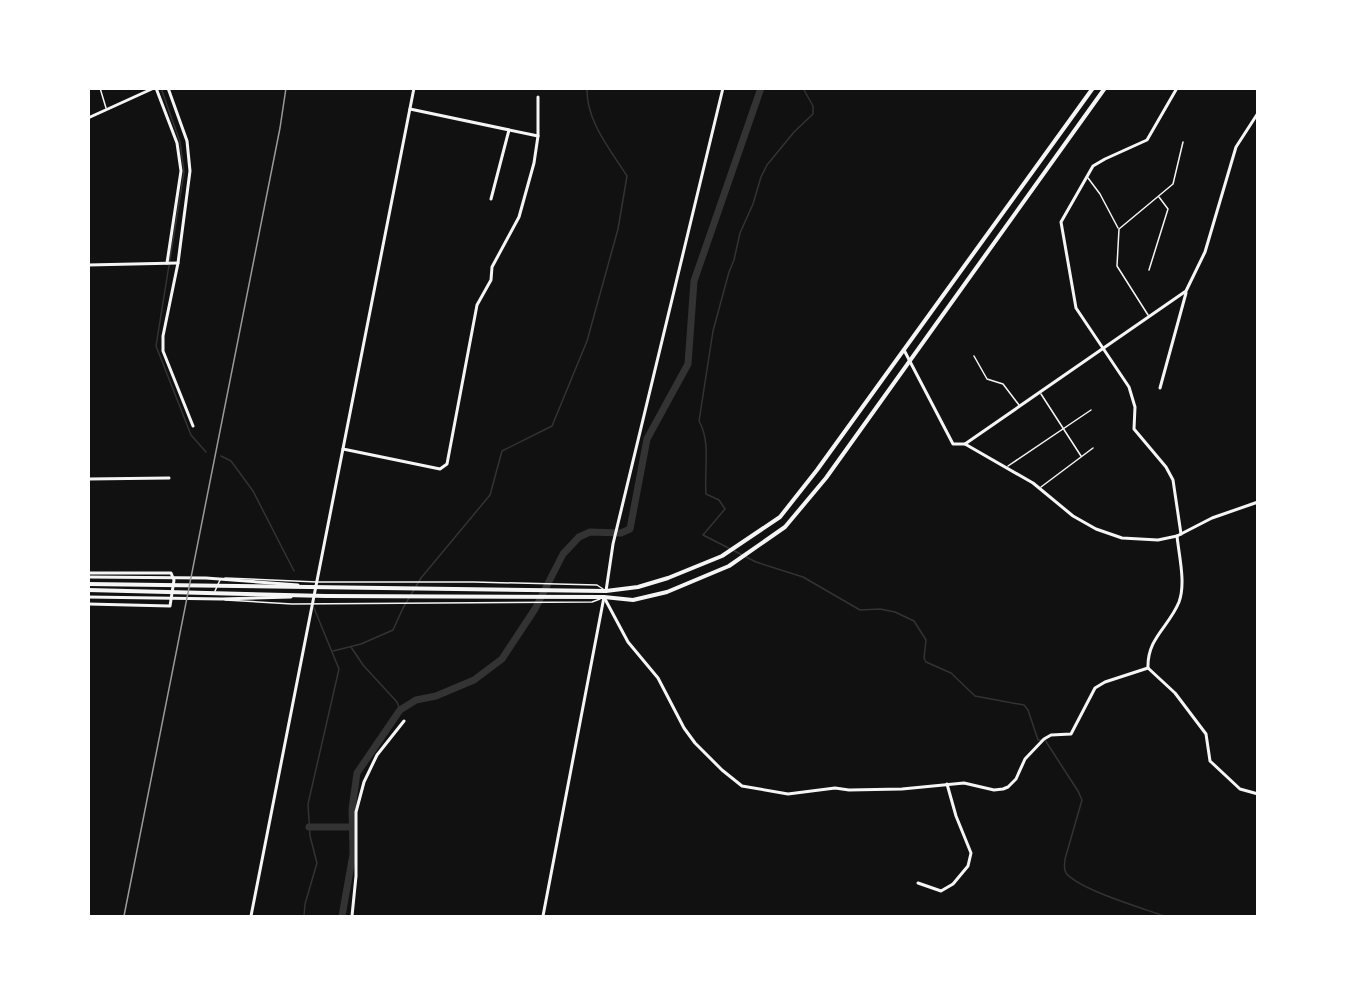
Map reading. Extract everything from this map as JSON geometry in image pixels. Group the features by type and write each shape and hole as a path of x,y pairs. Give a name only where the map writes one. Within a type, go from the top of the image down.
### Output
{"street":[{"path":"88,118 155,88 177,143 181,171 168,263"},
{"path":"168,88 187,141 190,171 163,336 163,351 193,426"},
{"path":"251,916 414,88"},
{"path":"543,916 606,591 613,544 723,88"},
{"path":"88,584 595,589 606,591 638,587 689,571 722,556 780,517 817,470 1092,88"},
{"path":"88,590 326,596 604,597 633,600 685,586 729,566 785,526 826,478 1106,88"},
{"path":"1176,88 1147,140 1094,166 1061,222 1076,308 1129,387 1135,407 1134,429 1166,467 1173,480 1179,535 1181,594 1170,620 1151,645 1148,668 1175,693 1206,734 1210,761 1240,789 1257,794"},
{"path":"343,449 440,469 447,464 477,305 491,280 492,267 519,217 534,163 538,136 538,97"},
{"path":"410,109 538,136"},
{"path":"1160,388 1186,291 1205,252 1236,147 1257,113"},
{"path":"491,199 508,130"},
{"path":"88,265 176,263"},
{"path":"88,270 88,379"},
{"path":"964,444 1148,315 1186,291"},
{"path":"903,348 953,444 964,444 1007,467 1040,487 1047,496 1072,516 1113,535 1122,538 1158,540 1179,535 1212,518 1257,502"},
{"path":"88,479 169,478"},
{"path":"88,575 171,573 174,580 170,606 88,604"},
{"path":"88,575 206,578 327,587"},
{"path":"88,597 222,599 326,596"},
{"path":"604,597 628,642 658,678 684,728 695,743 742,786 788,794 835,788 902,789 947,784 975,784 994,790 1008,787 1016,779 1025,759 1044,740 1051,735 1071,734 1095,688 1105,682 1148,668"},
{"path":"352,916 356,876 356,812 364,782 377,755 404,721"},
{"path":"918,882 941,891 953,884 968,866 971,853 956,816 947,784"}],"lane":[{"path":"100,88 106,110"},
{"path":"1119,229 1173,184 1183,142"},
{"path":"1087,176 1100,194 1119,229 1117,266 1148,315"},
{"path":"1149,270 1168,209 1158,196"},
{"path":"974,356 987,379 1003,384 1019,406"},
{"path":"1039,392 1081,456"},
{"path":"1007,467 1091,410"},
{"path":"1040,487 1093,448"},
{"path":"604,597 592,602 313,602 292,604 219,600 214,595 218,581 223,578 317,582 597,585 606,591"}],"waterway":[{"path":"161,88 180,142 184,172 156,346 191,435 206,452"},
{"path":"333,651 361,644 393,630 421,578 490,495 502,451 552,426 587,341 618,229 627,176 595,123 590,112 587,88"},
{"path":"342,916 353,854 352,809 357,773 400,710 416,700 436,696 474,680 502,659 535,609 563,554 579,537 590,532 621,533 630,529 647,439 688,364 694,281 761,88"},
{"path":"803,88 813,106 813,114 794,132 767,165 761,177 753,204 740,233 713,331 699,421 706,447 706,494 719,500 725,509 703,535 756,562 803,577 860,610 880,609 895,612 914,621 926,640 924,658 926,662 951,673 975,696 1024,705 1028,710 1038,740 1041,740"},
{"path":"221,456 231,461 253,491 294,571"},
{"path":"304,916 305,904 317,863 310,836 308,804 339,669 314,608"},
{"path":"351,647 363,665 397,702 400,710"},
{"path":"1045,740 1082,800 1065,859 1066,873 1097,892 1164,916"},
{"path":"309,827 353,827"}],"railway":[{"path":"124,916 286,88"}]}
